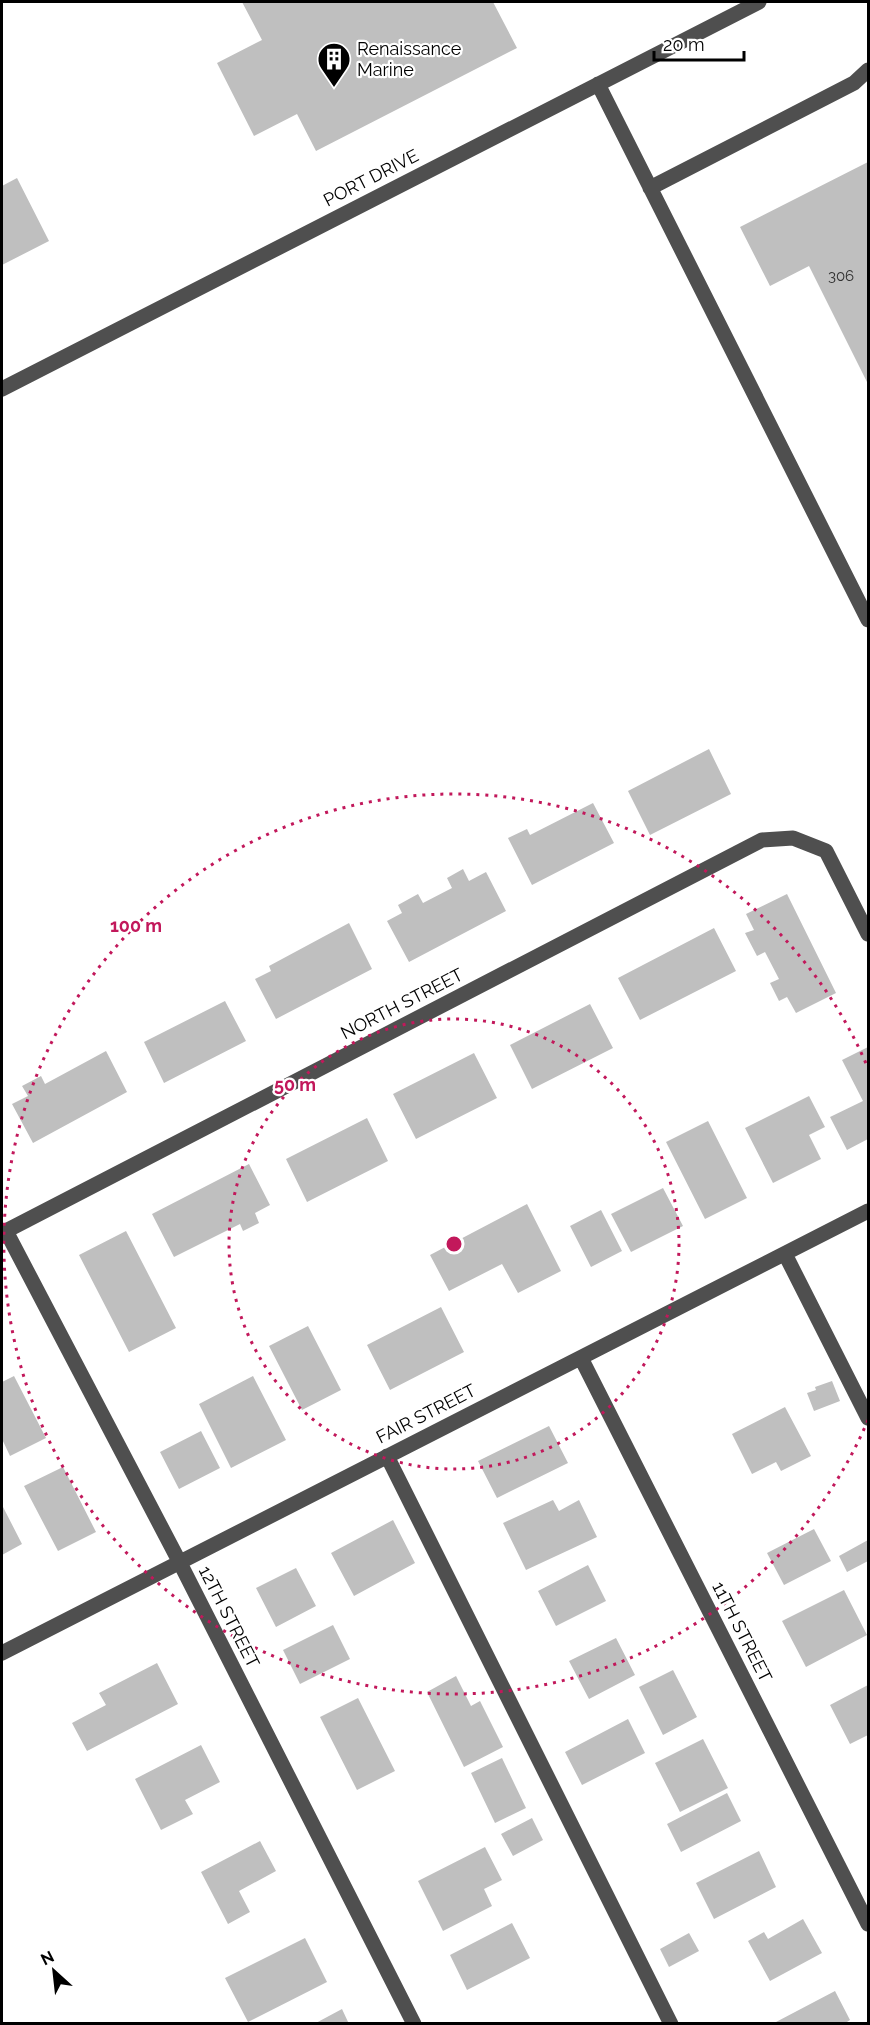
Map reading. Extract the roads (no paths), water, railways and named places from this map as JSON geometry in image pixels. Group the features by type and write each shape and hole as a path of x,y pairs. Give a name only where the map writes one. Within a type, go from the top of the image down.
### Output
{"street":[{"name":"PORT DRIVE","path":"2,389 759,2"},
{"path":"650,188 854,82 868,70"},
{"path":"598,84 868,621"},
{"name":"NORTH STREET","path":"4,1232 762,840 793,838 826,851 868,934"},
{"name":"FAIR STREET","path":"2,1653 868,1211"},
{"name":"12TH STREET","path":"4,1232 179,1561 414,2024"},
{"path":"784,1254 868,1418"},
{"name":"11TH STREET","path":"580,1358 868,1924"},
{"path":"387,1456 671,2024"}],"place":[{"name":"Renaissance Marine","path":"334,88"}]}
